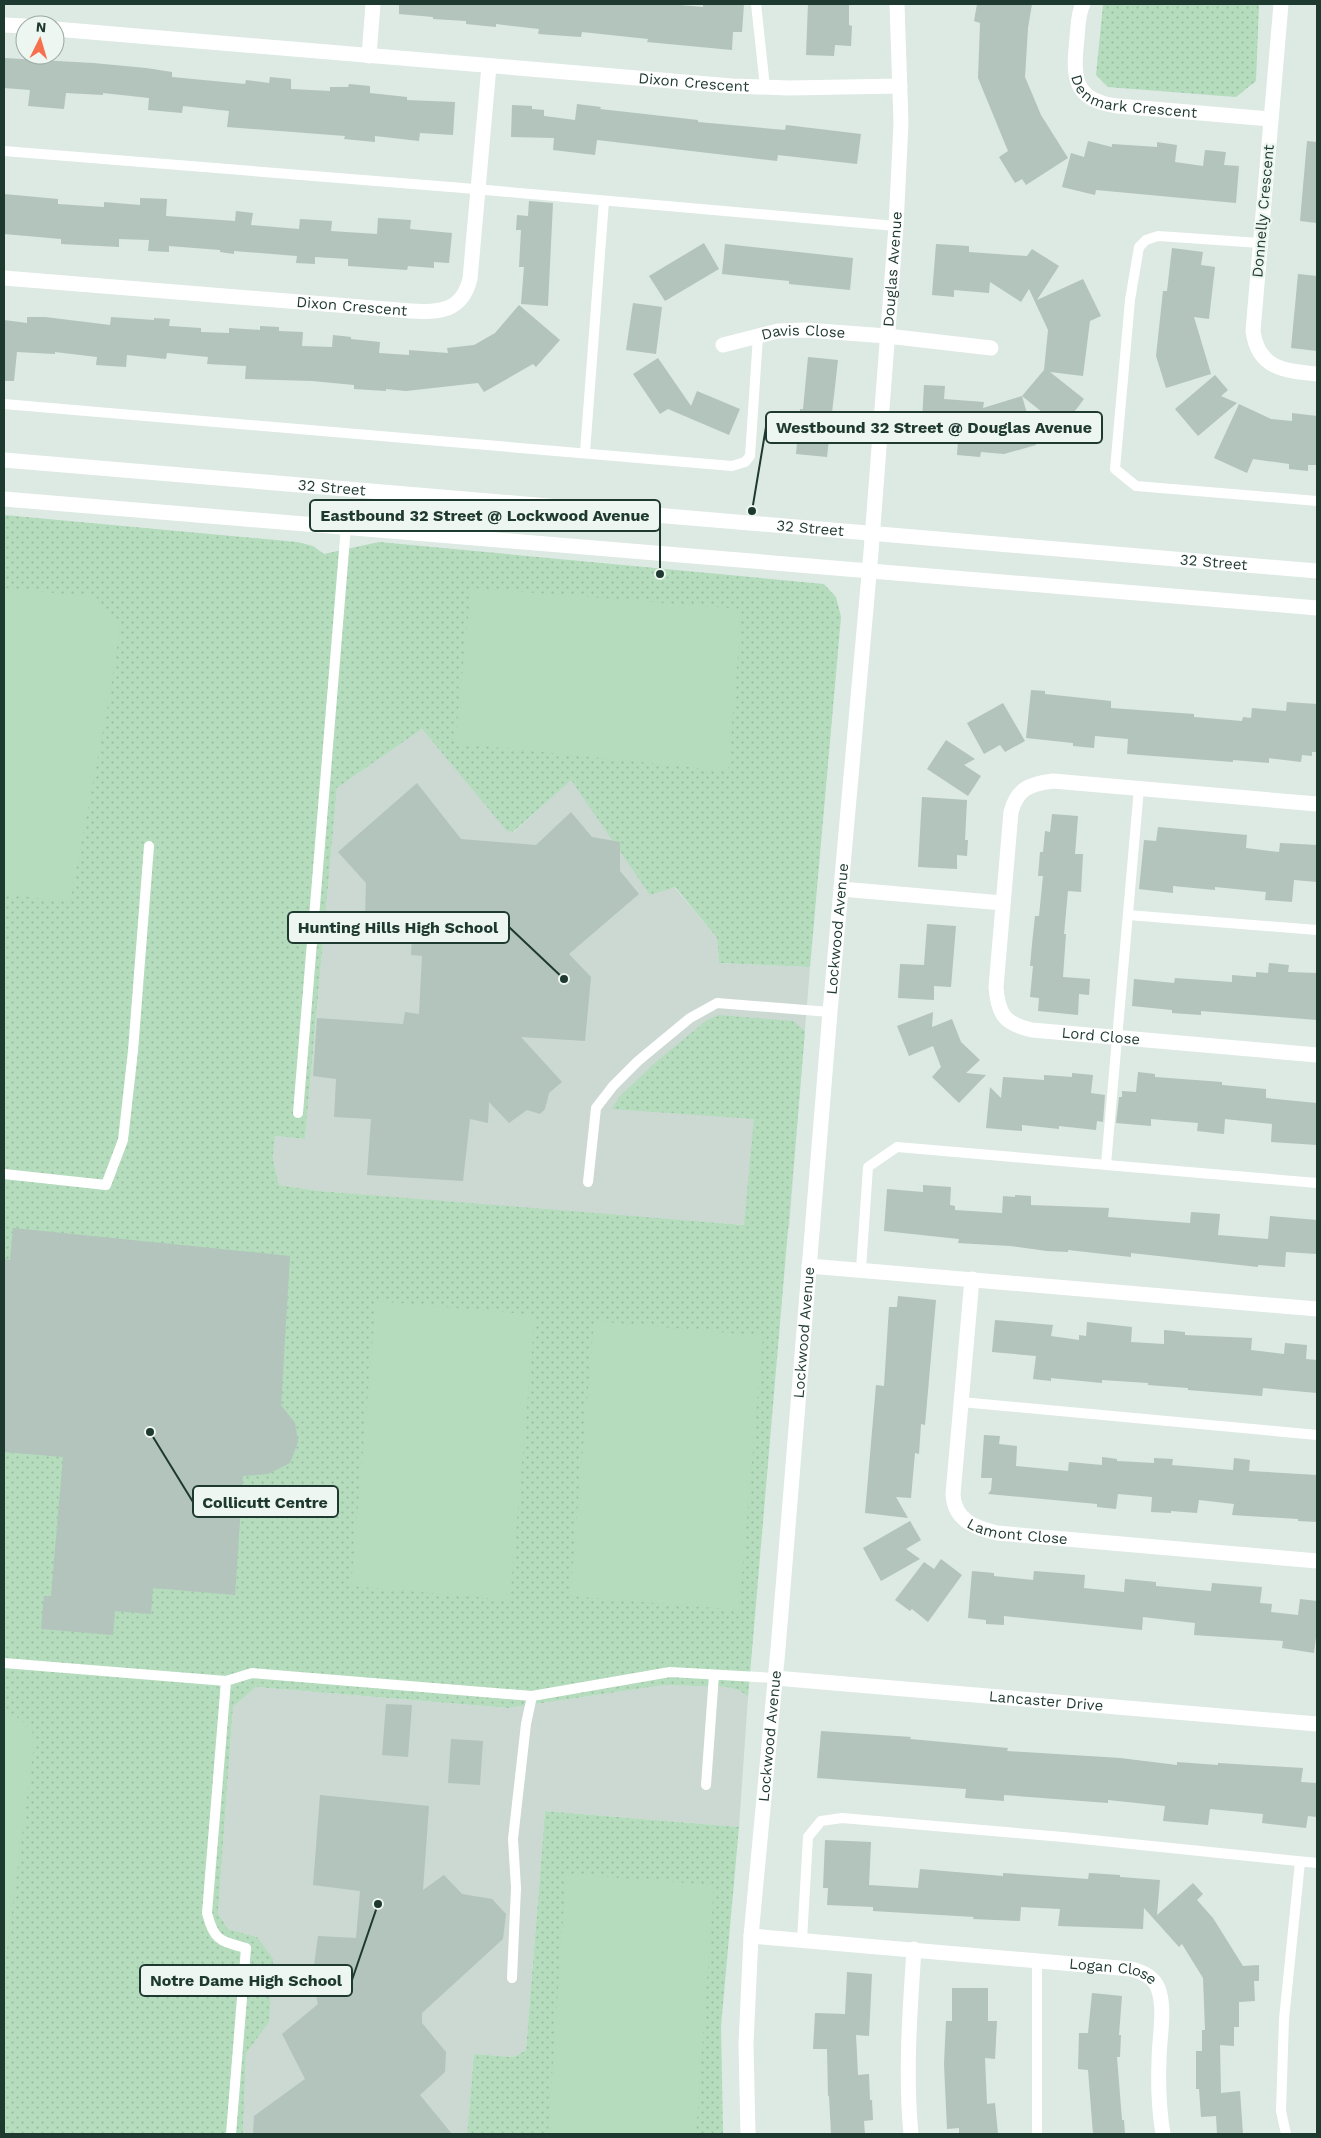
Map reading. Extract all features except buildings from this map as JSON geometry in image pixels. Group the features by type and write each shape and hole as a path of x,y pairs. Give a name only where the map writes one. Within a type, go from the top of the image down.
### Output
{"street":[{"path":"369,56 373,4"},
{"name":"Douglas Avenue","path":"872,533 896,226 901,123 896,4"},
{"name":"Denmark Crescent","path":"1084,4 1079,19 1074,73 1079,86 1095,101 1106,105 1270,119"},
{"name":"Donnelly Crescent","path":"1281,4 1260,243 1253,331 1254,342 1260,354 1269,363 1279,368 1317,374"},
{"name":"Dixon Crescent","path":"65,30 489,66 765,87 900,86"},
{"name":"Dixon Crescent","path":"4,278 412,311 431,312 445,310 455,304 467,288 489,66"},
{"name":"Davis Close","path":"723,345 778,331 806,330 887,336 991,348"},
{"name":"32 Street","path":"4,460 1317,571"},
{"path":"4,499 1317,608"},
{"name":"Lockwood Avenue","path":"748,2134 746,2044 751,1936 775,1678 872,533"},
{"name":"Lord Close","path":"1317,804 1052,781 1040,782 1021,792 1014,800 1011,812 996,987 999,1009 1005,1020 1016,1027 1032,1030 1317,1055"},
{"path":"841,889 1003,903"},
{"path":"809,1266 1317,1309"},
{"name":"Lamont Close","path":"972,1279 953,1501 962,1519 970,1525 997,1533 1317,1561"},
{"name":"Lancaster Drive","path":"775,1678 1317,1724"},
{"name":"Logan Close","path":"751,1936 1037,1960 1131,1969 1142,1972 1152,1978 1157,1986 1161,2006 1158,2062 1159,2110 1163,2134"},
{"path":"911,2134 908,2040 914,1949"}],"lane":[{"path":"756,4 765,87"},
{"path":"4,151 896,226"},
{"path":"585,452 604,201"},
{"path":"1260,243 1158,236 1146,240 1139,247 1130,300 1115,469 1136,486 1317,501"},
{"path":"4,404 732,466 745,462 750,456 758,336"},
{"path":"298,1113 346,526"},
{"path":"1106,1164 1139,788"},
{"path":"4,1174 106,1185 123,1140 133,1051 149,846"},
{"path":"1128,915 1317,930"},
{"path":"588,1182 596,1108 613,1086 638,1061 690,1018 717,1003 830,1012"},
{"path":"861,1269 868,1167 897,1147 1317,1183"},
{"path":"961,1402 1317,1435"},
{"path":"4,1664 226,1681 252,1674 532,1696 670,1672 775,1678"},
{"path":"706,1784 714,1675"},
{"path":"226,1681 207,1914 212,1932 225,1942 246,1948 230,2134"},
{"path":"512,1978 516,1888 513,1839 526,1724 532,1696"},
{"path":"802,1940 808,1837 820,1821 842,1818 871,1820 1064,1837 1317,1863"},
{"path":"1286,2134 1281,2111 1284,2019 1300,1862"},
{"path":"1037,1960 1037,2134"}],"shaded area":[{"path":"422,729 508,831 514,832 571,779 650,894 674,887 717,938 719,963 810,967 789,1228 565,1212 319,1191 279,1185 273,1159 275,1136 305,1139 337,788"},
{"path":"665,1685 726,1687 739,1690 748,1697 739,1827 545,1811 526,2050 514,2057 474,2054 467,2134 243,2134 246,2054 269,2022 257,1937 228,1929 218,1913 233,1707 256,1687 508,1708"}],"green space":[{"path":"1259,4 1256,81 1236,97 1108,87 1096,75 1103,5"},
{"path":"4,515 297,542 313,546 324,554 379,542 824,584 836,597 841,617 810,967 719,963 717,938 675,887 650,895 571,780 513,832 507,831 422,729 337,788 305,1139 275,1136 273,1159 279,1185 319,1191 744,1225 754,1119 612,1109 619,1097 656,1062 707,1020 719,1015 793,1021 805,1031 748,1697 739,1690 726,1687 665,1685 508,1708 256,1687 233,1707 218,1913 228,1929 257,1937 273,1959 269,2022 246,2054 243,2134 4,2134"},
{"path":"4,588 96,597 120,629 108,705 70,902 4,894"},
{"path":"471,588 742,609 728,771 455,743"},
{"path":"376,1301 535,1315 510,1600 351,1586"},
{"path":"594,1321 763,1336 739,1610 570,1596"},
{"path":"4,1707 32,1729 34,1745 5,1964"},
{"path":"545,1811 739,1827 721,2026 723,2134 467,2134 474,2054 514,2057 526,2050"},
{"path":"566,1874 714,1885 696,2134 548,2134"}],"place":[{"name":"Westbound 32 Street @ Douglas Avenue","path":"752,511"},
{"name":"Eastbound 32 Street @ Lockwood Avenue","path":"660,574"},
{"name":"Hunting Hills High School","path":"564,979"},
{"name":"Collicutt Centre","path":"150,1432"},
{"name":"Notre Dame High School","path":"378,1904"}]}
